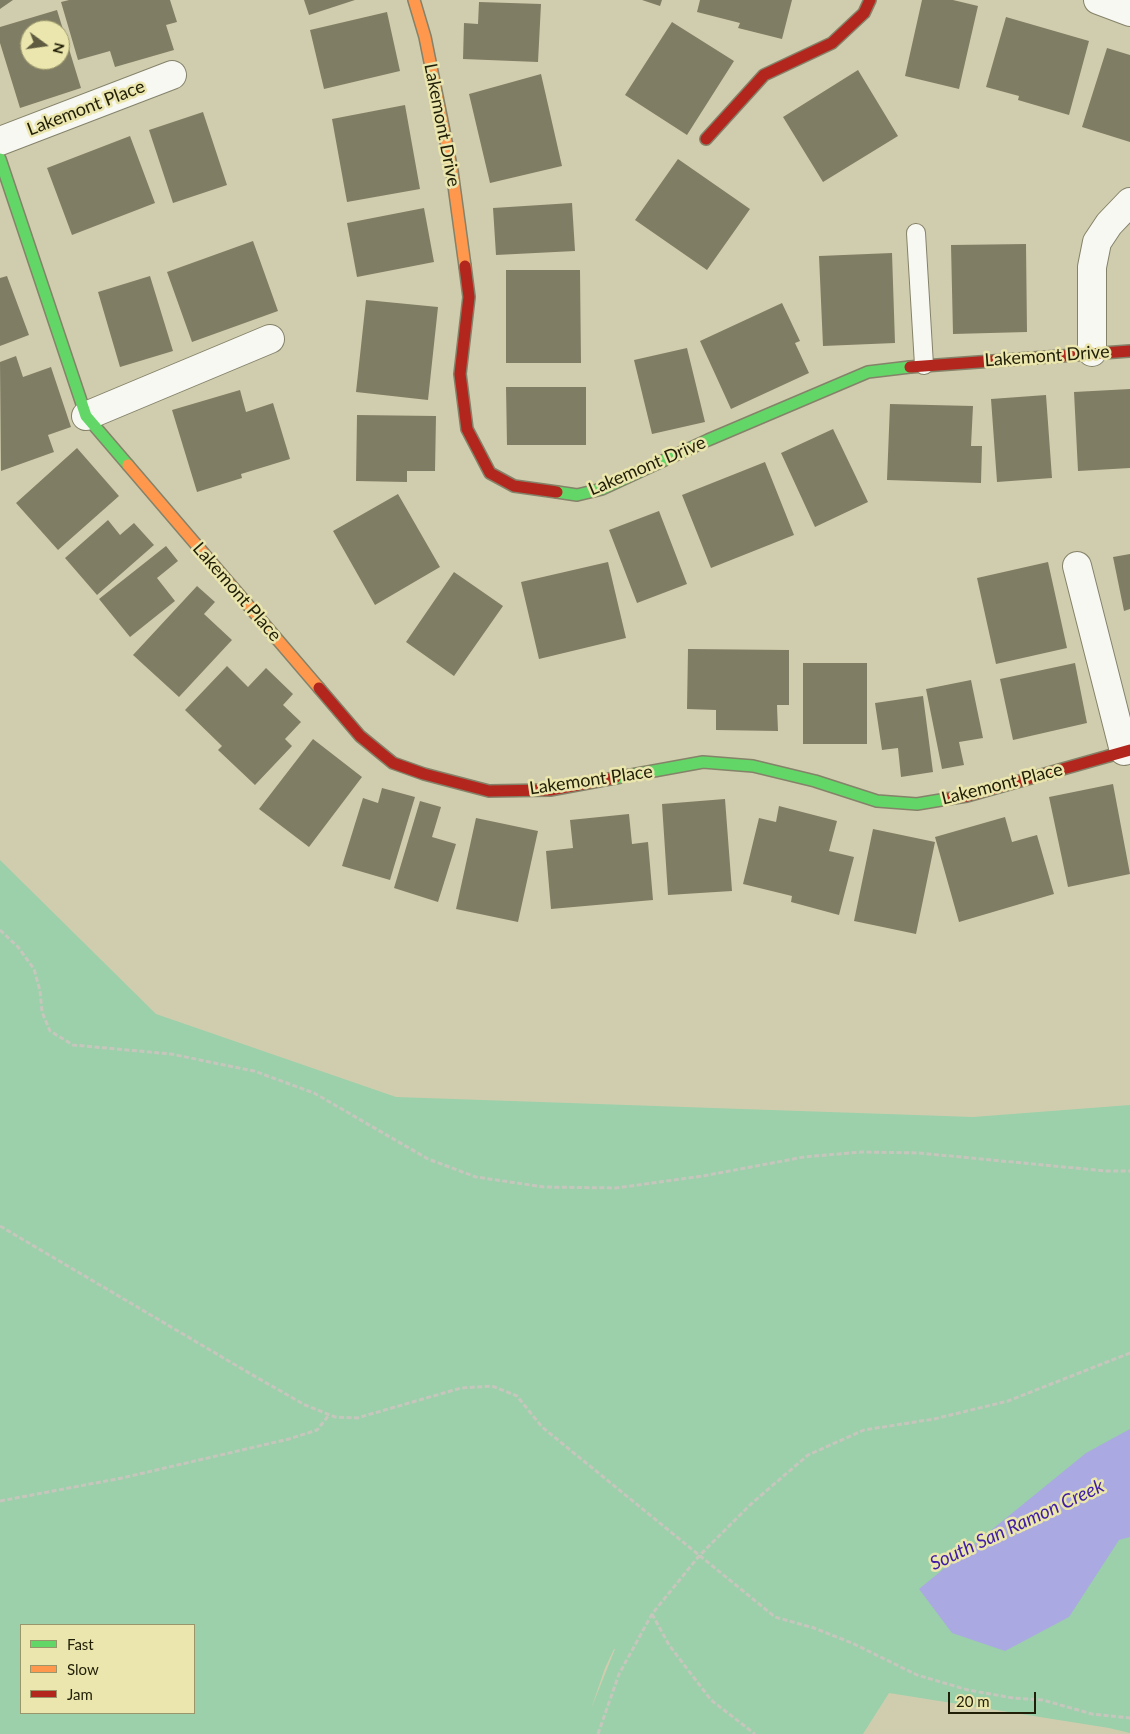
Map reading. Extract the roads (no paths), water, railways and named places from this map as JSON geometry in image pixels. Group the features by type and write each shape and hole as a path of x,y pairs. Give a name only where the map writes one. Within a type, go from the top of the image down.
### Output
{"street":[{"name":"Lakemont Drive","path":"414,0 425,37 452,170 469,297 460,374 467,430 490,473 514,486 577,495 602,490 708,440 868,372 924,365 1092,352 1130,351"},
{"path":"706,139 764,76 832,43 864,13 870,0"},
{"path":"1098,0 1130,12"},
{"name":"Lakemont Place","path":"0,141 172,75"},
{"name":"Lakemont Place","path":"0,159 86,416 360,736 393,762 424,774 489,791 550,790 703,762 753,766 815,781 877,801 917,804 967,796 1127,751 1077,566"},
{"path":"1092,352 1092,267 1097,242 1109,224 1130,202"},
{"path":"86,416 270,339"}],"lane":[{"path":"916,233 924,365"}],"water":[{"name":"South San Ramon Creek","path":"1130,1429 1130,1537 1119,1540 1069,1617 1005,1651 952,1633 919,1589 1086,1453"}]}
